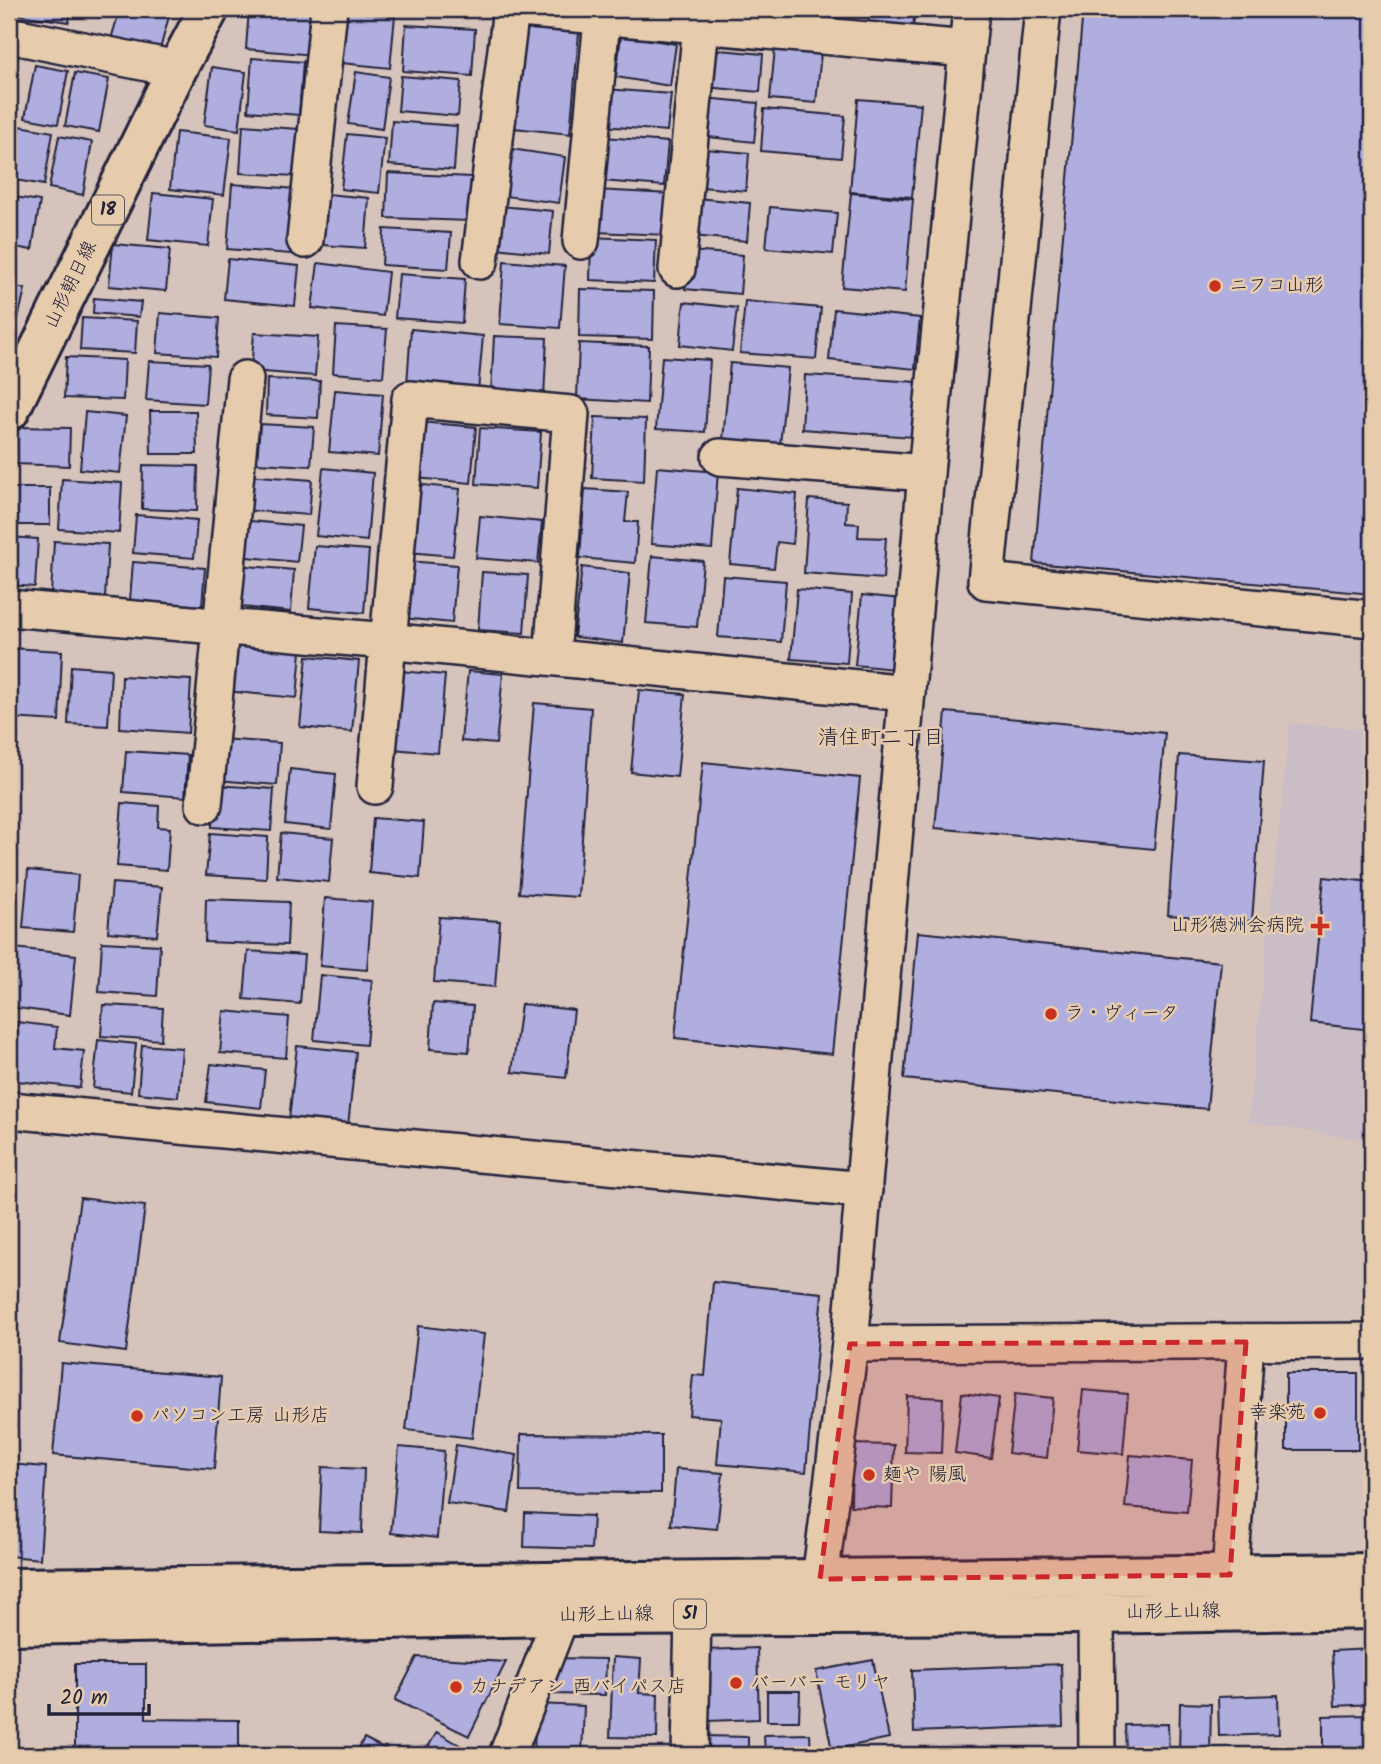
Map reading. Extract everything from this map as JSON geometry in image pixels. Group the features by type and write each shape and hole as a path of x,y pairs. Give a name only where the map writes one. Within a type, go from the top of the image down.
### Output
{"main road":[{"name":"山形朝日線","path":"9,411 209,9"},
{"name":"山形上山線","path":"9,1588 1372,1573"},
{"name":"山形上山線","path":"9,1625 693,1614 1096,1614 1372,1609"}],"street":[{"path":"305,240 329,9"},
{"path":"480,261 511,9"},
{"path":"520,9 603,12 701,26 770,20 967,49"},
{"path":"820,1579 850,1344 926,473 971,9"},
{"path":"1043,9 986,581 1372,619"},
{"path":"581,242 603,12"},
{"path":"677,269 701,26"},
{"path":"9,36 177,69"},
{"path":"204,805 245,379"},
{"path":"374,786 410,399 571,414 552,657"},
{"path":"720,457 926,473"},
{"path":"9,608 387,641 907,692"},
{"path":"9,1110 864,1190"},
{"path":"850,1344 1372,1341"},
{"path":"1230,1575 1246,1342"},
{"path":"690,1755 693,1614"},
{"path":"1096,1614 1097,1755"},
{"path":"507,1755 561,1616"}],"highlighted area":[{"path":"1246,1342 1230,1575 820,1579 850,1344"}],"shaded area":[{"name":"山形徳洲会病院","path":"1290,723 1372,730 1372,1141 1248,1122"}],"building":[{"path":"13,9 71,9 69,22 12,14"},
{"path":"120,9 171,9 159,53 111,39"},
{"path":"249,9 318,10 314,55 246,49"},
{"path":"790,9 835,9 833,22 789,16"},
{"path":"869,9 915,9 913,28 868,23"},
{"name":"ニフコ山形","path":"1083,9 1372,9 1372,594 1034,563"},
{"path":"337,10 395,16 390,68 332,62"},
{"path":"406,25 475,29 472,76 403,71"},
{"path":"523,28 579,33 570,134 514,128"},
{"path":"621,35 676,44 670,86 616,77"},
{"path":"775,48 821,53 816,103 770,99"},
{"path":"709,49 763,54 760,92 705,87"},
{"path":"252,58 303,62 299,115 248,111"},
{"path":"35,65 68,71 58,124 25,118"},
{"path":"212,67 246,72 239,130 204,125"},
{"path":"356,72 389,77 382,129 348,124"},
{"path":"75,73 109,79 99,132 65,126"},
{"path":"401,76 461,81 458,116 398,111"},
{"path":"606,89 671,94 667,131 603,126"},
{"path":"703,98 758,103 754,142 700,136"},
{"path":"858,99 921,104 912,197 850,192"},
{"path":"764,109 845,116 841,158 761,151"},
{"path":"392,121 457,126 454,170 389,165"},
{"path":"243,125 298,129 295,176 240,173"},
{"path":"20,126 53,132 44,185 10,179"},
{"path":"176,132 231,138 224,195 170,189"},
{"path":"347,134 385,138 379,193 341,189"},
{"path":"59,136 92,142 83,195 49,188"},
{"path":"604,137 668,142 664,186 601,181"},
{"path":"694,148 749,153 746,191 691,186"},
{"path":"511,149 565,157 559,203 505,196"},
{"path":"388,173 471,177 469,221 386,218"},
{"path":"232,184 296,189 291,254 227,249"},
{"path":"596,190 671,194 669,235 594,232"},
{"path":"153,193 213,199 208,246 148,240"},
{"path":"851,193 913,199 905,292 842,287"},
{"path":"327,194 369,198 365,248 323,245"},
{"path":"9,196 40,201 32,250 9,246"},
{"path":"696,198 750,203 747,241 692,236"},
{"path":"500,206 553,211 549,254 496,248"},
{"path":"770,207 837,213 833,254 766,248"},
{"path":"384,229 451,233 448,269 382,265"},
{"path":"591,237 656,240 654,283 590,280"},
{"path":"113,244 170,249 166,291 109,286"},
{"path":"689,251 743,255 740,294 685,289"},
{"path":"228,259 299,266 295,306 224,299"},
{"path":"504,261 565,266 560,328 500,324"},
{"path":"318,263 388,272 383,316 312,308"},
{"path":"399,274 465,279 462,323 395,318"},
{"path":"9,285 25,289 17,323 9,321"},
{"path":"580,289 654,291 653,339 579,337"},
{"path":"94,298 141,302 139,317 93,313"},
{"path":"745,301 821,308 816,359 740,353"},
{"path":"684,302 737,308 732,351 680,345"},
{"path":"834,309 920,318 915,369 829,360"},
{"path":"160,313 219,318 216,357 157,353"},
{"path":"82,318 137,321 135,353 80,350"},
{"path":"336,326 387,329 383,377 333,373"},
{"path":"411,329 483,336 478,391 407,384"},
{"path":"254,333 318,337 315,376 251,371"},
{"path":"494,336 547,338 544,397 491,394"},
{"path":"579,343 649,346 647,403 577,399"},
{"path":"66,357 125,360 123,400 64,398"},
{"path":"662,357 710,360 705,432 656,429"},
{"path":"149,361 208,364 205,404 146,400"},
{"path":"730,363 788,368 780,445 723,440"},
{"path":"805,375 917,382 913,437 802,429"},
{"path":"267,379 320,381 318,418 266,415"},
{"path":"335,390 383,394 378,456 329,452"},
{"path":"150,411 196,411 197,454 151,454"},
{"path":"85,412 126,416 120,473 80,469"},
{"path":"595,417 646,419 644,481 592,478"},
{"path":"419,422 476,427 471,483 415,478"},
{"path":"260,424 314,427 311,466 257,463"},
{"path":"16,427 70,428 69,466 15,464"},
{"path":"480,428 541,432 537,488 476,484"},
{"path":"143,465 198,466 197,511 142,509"},
{"path":"657,467 718,472 712,549 651,544"},
{"path":"323,468 373,473 367,541 316,536"},
{"path":"246,475 312,480 309,515 243,510"},
{"path":"62,479 122,483 119,533 59,529"},
{"path":"414,484 460,489 453,556 408,552"},
{"path":"9,488 50,488 50,525 9,525"},
{"path":"737,488 797,494 793,544 777,542 774,568 730,564"},
{"path":"585,489 628,492 625,522 638,522 635,563 580,558"},
{"path":"809,499 847,502 846,523 859,524 858,537 886,538 883,579 804,573"},
{"path":"136,515 197,520 194,558 133,553"},
{"path":"480,516 542,522 538,563 476,558"},
{"path":"241,520 301,526 297,562 238,556"},
{"path":"9,537 38,539 35,587 9,585"},
{"path":"54,541 108,544 105,598 51,595"},
{"path":"315,546 369,550 364,613 309,608"},
{"path":"652,556 703,561 697,627 646,623"},
{"path":"407,561 457,565 452,623 402,618"},
{"path":"133,562 205,568 202,606 130,600"},
{"path":"236,565 294,570 291,612 232,606"},
{"path":"582,567 630,573 623,643 574,637"},
{"path":"482,572 528,575 524,633 478,630"},
{"path":"723,576 786,581 781,642 718,637"},
{"path":"797,589 852,594 847,663 791,659"},
{"path":"862,595 902,599 894,669 855,665"},
{"path":"230,644 301,651 297,698 226,691"},
{"path":"9,648 62,651 59,721 9,718"},
{"path":"307,656 359,661 352,732 300,727"},
{"path":"71,666 111,669 108,726 68,724"},
{"path":"399,671 445,675 438,753 392,749"},
{"path":"468,671 503,674 496,744 461,741"},
{"path":"122,676 191,680 188,733 120,728"},
{"path":"639,690 685,694 677,777 631,772"},
{"path":"534,703 591,708 578,897 519,893"},
{"path":"946,712 1165,733 1154,849 935,828"},
{"path":"220,739 280,743 277,785 217,780"},
{"path":"126,751 188,755 185,797 123,792"},
{"path":"1179,755 1264,761 1252,921 1168,915"},
{"path":"703,762 860,778 832,1054 675,1038"},
{"path":"290,769 336,774 331,829 285,824"},
{"path":"215,785 274,789 271,831 212,827"},
{"path":"122,803 159,806 158,827 170,828 167,870 117,866"},
{"path":"373,818 424,822 420,878 369,873"},
{"path":"210,833 268,837 266,879 206,875"},
{"path":"281,833 333,838 329,882 277,877"},
{"path":"28,870 78,875 73,932 23,928"},
{"path":"1324,877 1372,882 1372,1030 1310,1023"},
{"path":"112,883 162,887 157,936 108,932"},
{"path":"325,898 372,902 367,970 320,966"},
{"path":"206,899 289,902 287,945 205,942"},
{"path":"439,917 500,921 495,987 434,982"},
{"path":"918,932 1221,962 1207,1109 904,1079"},
{"path":"102,942 160,945 157,996 99,992"},
{"path":"14,948 76,955 70,1015 9,1007"},
{"path":"248,951 304,955 300,1004 244,999"},
{"path":"320,975 372,980 366,1045 314,1040"},
{"path":"433,1003 473,1006 469,1052 430,1049"},
{"path":"521,1004 574,1010 566,1078 512,1072"},
{"path":"103,1005 163,1008 161,1040 101,1036"},
{"path":"224,1011 289,1017 286,1058 220,1053"},
{"path":"17,1022 57,1027 55,1048 84,1051 80,1088 9,1080 9,1041 16,1042"},
{"path":"98,1040 136,1044 131,1092 93,1088"},
{"path":"142,1045 182,1048 178,1097 138,1093"},
{"path":"297,1046 356,1052 348,1126 289,1120"},
{"path":"211,1064 265,1070 261,1108 206,1102"},
{"path":"80,1198 145,1206 126,1352 60,1343"},
{"path":"713,1282 822,1293 806,1472 717,1464 721,1418 689,1415 693,1375 705,1376"},
{"path":"418,1326 484,1334 472,1438 406,1430"},
{"name":"パソコン工房 山形店","path":"61,1363 221,1377 214,1469 53,1455"},
{"path":"1367,1367 1372,1367 1372,1447 1368,1447"},
{"path":"1286,1373 1358,1373 1358,1450 1286,1450"},
{"path":"1083,1390 1128,1394 1123,1454 1077,1450"},
{"path":"962,1393 999,1398 991,1458 955,1453"},
{"path":"1015,1394 1053,1398 1047,1458 1008,1453"},
{"path":"907,1396 943,1398 941,1453 905,1452"},
{"path":"521,1434 661,1435 661,1493 520,1492"},
{"path":"852,1444 894,1445 892,1508 851,1506"},
{"path":"456,1445 517,1455 509,1512 447,1503"},
{"path":"399,1447 444,1451 437,1538 391,1533"},
{"path":"1130,1455 1192,1460 1187,1512 1125,1507"},
{"path":"9,1464 46,1467 40,1559 9,1556"},
{"path":"322,1467 364,1469 362,1533 319,1531"},
{"path":"676,1469 723,1473 717,1529 671,1525"},
{"path":"525,1513 593,1516 591,1549 524,1547"},
{"path":"757,1648 759,1719 708,1721 705,1650"},
{"path":"1372,1649 1372,1704 1335,1706 1332,1651"},
{"path":"417,1657 506,1662 469,1736 395,1700"},
{"path":"613,1657 641,1659 639,1693 658,1694 657,1738 610,1737"},
{"path":"549,1658 606,1659 605,1695 549,1694"},
{"path":"873,1660 889,1738 832,1750 816,1671"},
{"path":"75,1664 146,1664 146,1719 239,1720 239,1755 75,1755"},
{"path":"1061,1664 1063,1726 914,1732 912,1670"},
{"path":"767,1691 800,1691 799,1721 767,1721"},
{"path":"1278,1695 1279,1734 1219,1736 1218,1697"},
{"path":"1180,1703 1211,1704 1210,1755 1179,1755"},
{"path":"536,1704 584,1706 582,1755 534,1753"},
{"path":"1372,1715 1372,1747 1323,1747 1323,1716"},
{"path":"1168,1724 1169,1755 1126,1755 1125,1725"},
{"path":"437,1732 477,1755 423,1755"},
{"path":"810,1734 811,1755 765,1755 764,1735"},
{"path":"705,1736 748,1737 748,1755 705,1755"},
{"path":"364,1738 397,1755 355,1755"},
{"path":"610,1750 670,1751 670,1755 610,1755"},
{"path":"1372,1754 1372,1755 1309,1755"}],"place":[{"name":"ニフコ山形","path":"1215,286"},
{"name":"山形徳洲会病院","path":"1320,926"},
{"name":"ラ・ヴィータ","path":"1051,1014"},
{"name":"幸楽苑","path":"1320,1413"},
{"name":"パソコン工房 山形店","path":"137,1416"},
{"name":"麺や 陽風","path":"869,1475"},
{"name":"バーバー モリヤ","path":"736,1683"},
{"name":"カナデアン 西バイパス店","path":"456,1687"}],"district":[{"name":"清住町二丁目","path":"881,738"}]}
